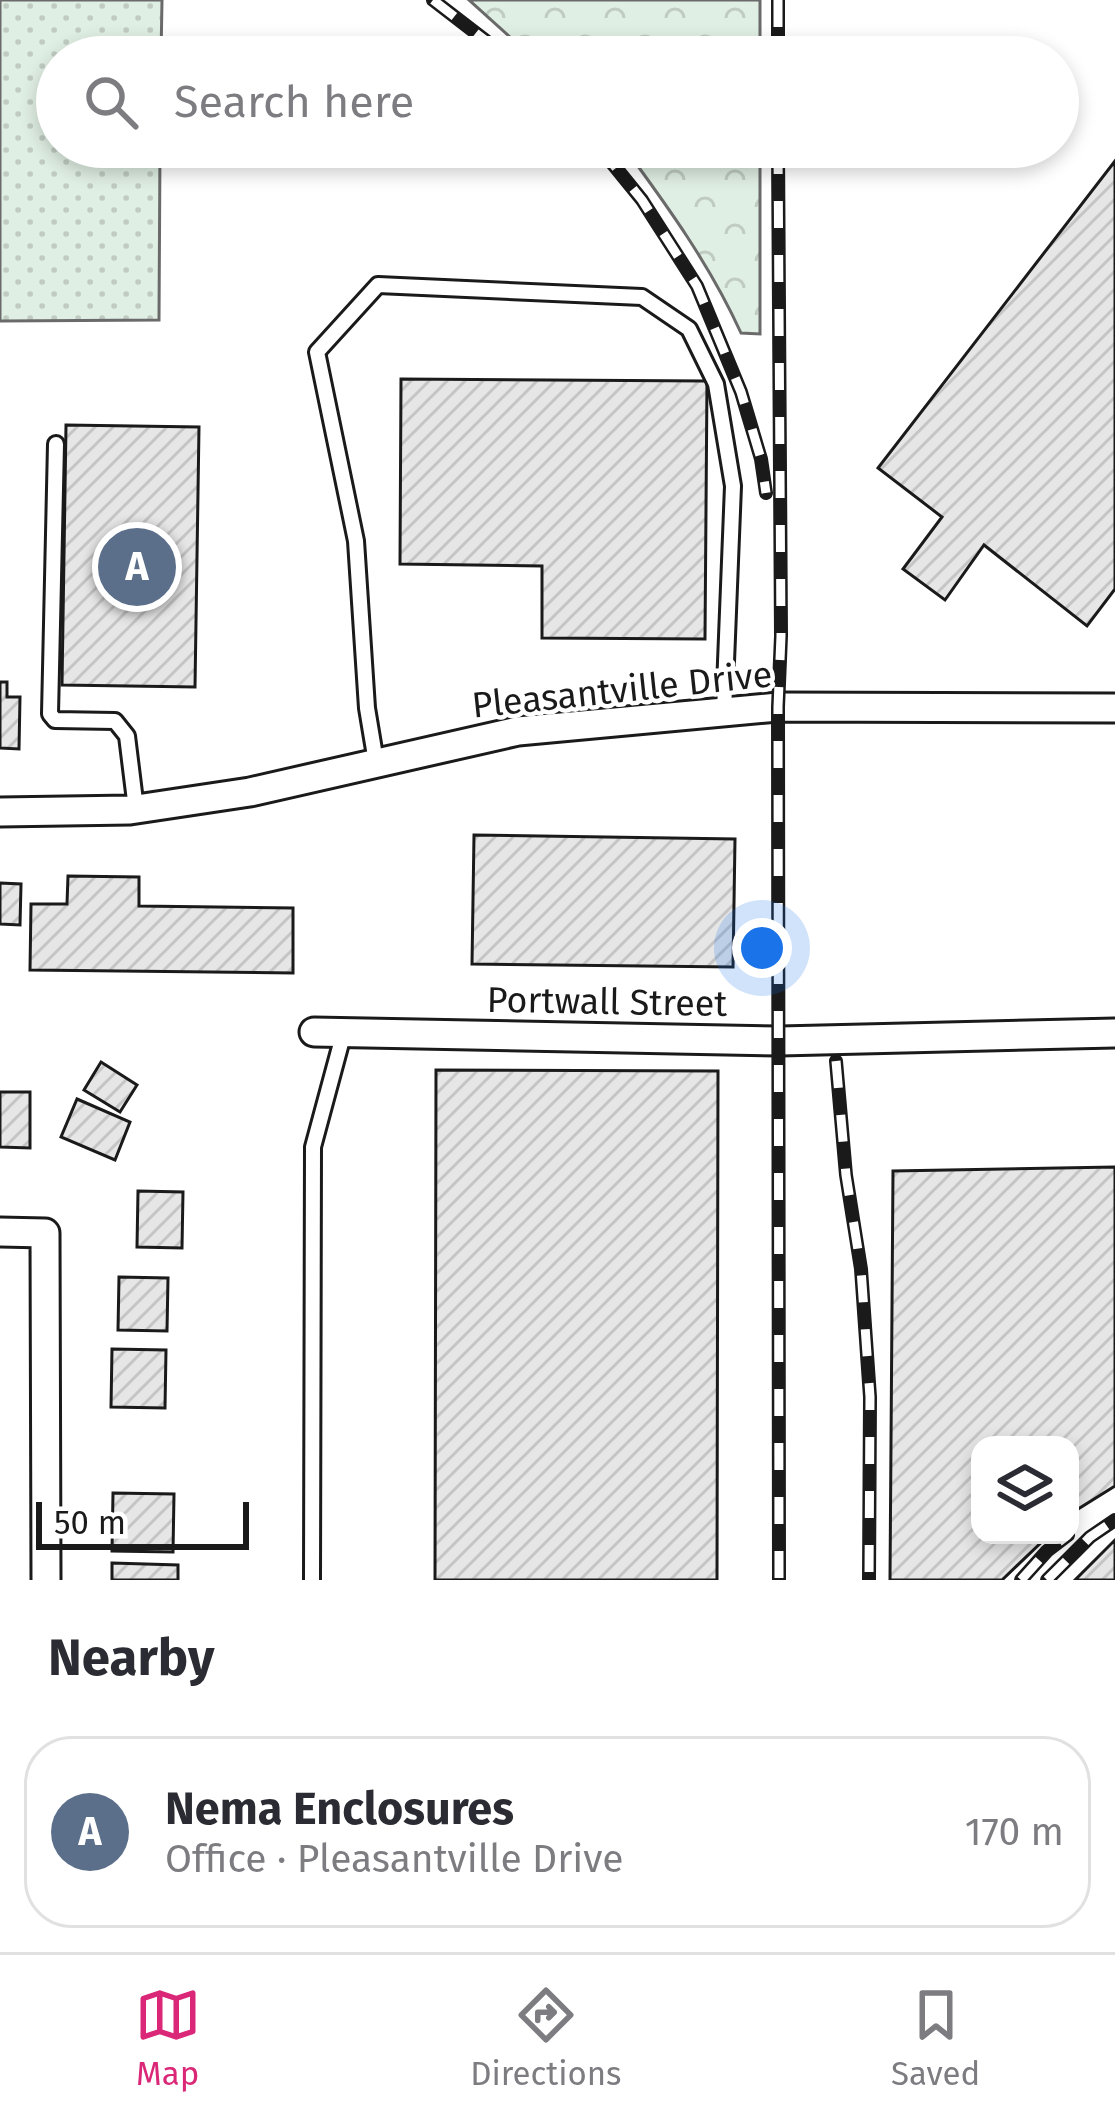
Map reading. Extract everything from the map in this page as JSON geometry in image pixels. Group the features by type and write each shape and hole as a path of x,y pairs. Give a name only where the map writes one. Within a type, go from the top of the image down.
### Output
{"street":[{"name":"Pleasantville Drive","path":"0,812 136,809 250,792 518,731 778,707 1115,708"},
{"name":"Portwall Street","path":"314,1032 780,1041 1115,1033"},
{"path":"0,1232 45,1232 46,1580"}],"lane":[{"path":"376,761 367,708 356,541 316,352 378,285 642,297 689,329 716,384 733,486 724,712"},
{"path":"56,444 50,714 56,719 115,721 127,736 136,809"},
{"path":"312,1580 313,1147 344,1032"}],"green space":[{"path":"0,0 162,0 161,36 36,36 36,168 160,168 159,320 0,321"},
{"path":"469,0 760,0 760,36 509,36"},
{"path":"639,168 760,168 760,334 741,333 672,214"}],"building":[{"path":"1115,161 1115,589 1087,626 984,545 945,600 903,569 942,517 878,468"},
{"path":"401,379 707,381 705,639 542,638 542,566 400,564"},
{"path":"66,425 199,427 195,687 62,685"},
{"path":"0,682 7,682 7,697 20,697 19,749 0,748"},
{"path":"474,835 735,839 733,967 472,964"},
{"path":"68,876 139,877 139,906 293,908 293,973 30,970 31,904 67,904"},
{"path":"0,883 21,884 20,925 0,924"},
{"path":"101,1062 137,1085 120,1112 84,1090"},
{"path":"436,1070 718,1071 717,1580 435,1580"},
{"path":"0,1092 30,1092 30,1148 0,1147"},
{"path":"77,1099 130,1122 115,1160 61,1137"},
{"path":"1115,1167 1115,1486 1079,1508 1079,1436 971,1436 971,1544 1040,1544 1002,1580 890,1580 893,1171"},
{"path":"138,1191 183,1192 182,1248 137,1247"},
{"path":"119,1277 168,1278 167,1331 118,1330"},
{"path":"112,1349 166,1350 165,1408 111,1407"},
{"path":"113,1493 174,1494 173,1552 112,1551"},
{"path":"1115,1540 1115,1580 1075,1580"},
{"path":"112,1563 178,1565 178,1580 112,1580"}],"railway":[{"path":"433,0 480,36"},
{"path":"778,0 778,36"},
{"path":"616,168 697,286 741,392 766,493"},
{"path":"778,168 779,1580"},
{"path":"836,1061 846,1175 861,1269 870,1397 869,1580"},
{"path":"1047,1580 1090,1537 1115,1520"},
{"path":"1021,1580 1056,1544"}],"place":[{"name":"Nema Enclosures","path":"137,567"}]}
